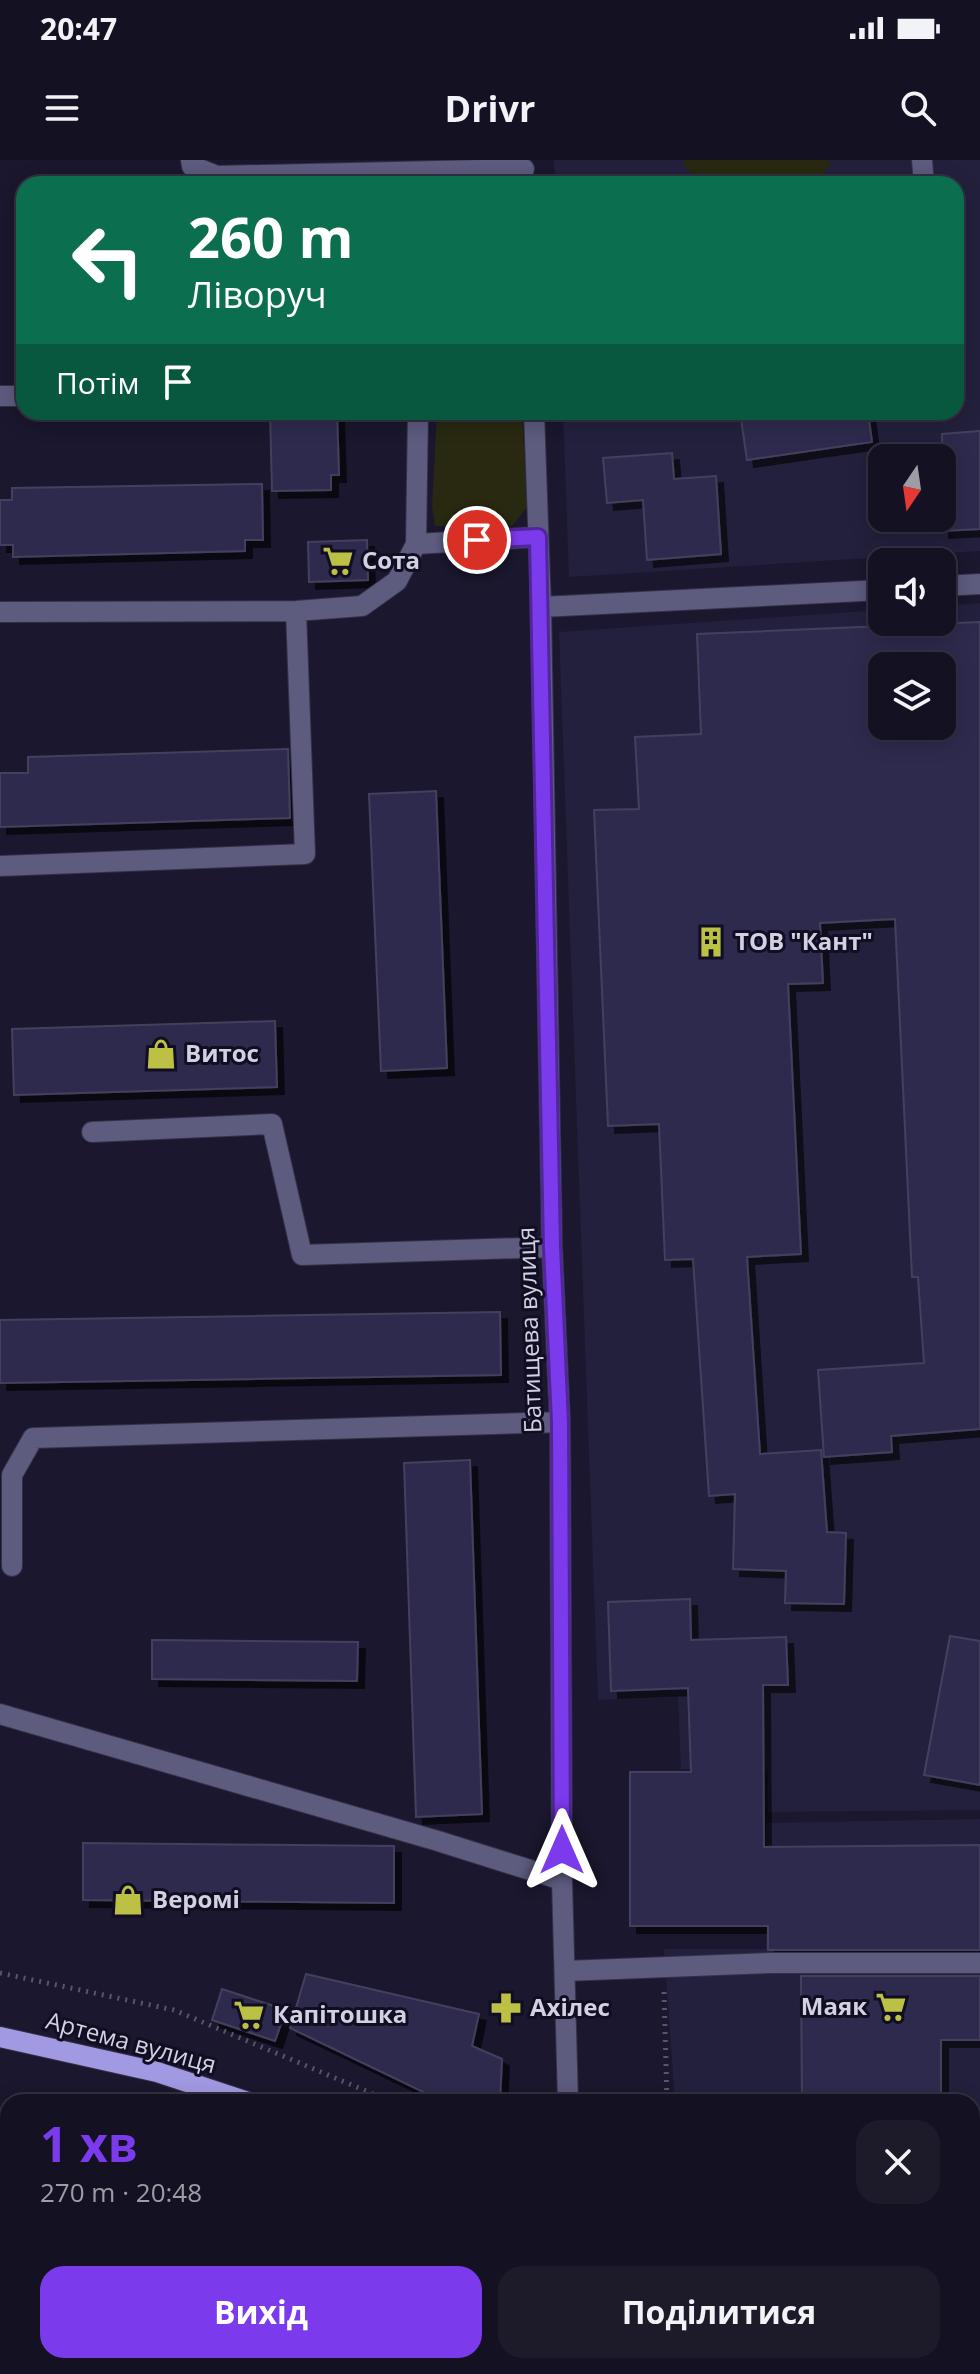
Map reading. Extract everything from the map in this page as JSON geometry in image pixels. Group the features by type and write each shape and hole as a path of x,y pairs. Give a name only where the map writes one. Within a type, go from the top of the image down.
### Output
{"main road":[{"name":"Артема вулиця","path":"0,2037 157,2072 224,2094"}],"street":[{"path":"191,160 192,166 210,176"},
{"path":"450,176 524,171"},
{"path":"0,612 296,611 362,606 397,581 416,544 418,420"},
{"name":"Батищева вулиця","path":"534,420 541,607 552,1247 560,1422 562,1880 568,2094"},
{"path":"416,544 538,537"},
{"path":"956,585 980,584"},
{"path":"541,607 868,591"},
{"path":"0,866 305,854 296,611"},
{"path":"92,1132 272,1124 302,1255 552,1247"},
{"path":"12,1566 12,1475 33,1438 560,1422"},
{"path":"0,1714 562,1880"},
{"path":"565,1971 785,1963 980,1963"}],"path":[{"path":"663,1967 667,2094"},
{"path":"0,1973 174,2010 373,2094"}],"shaded area":[{"path":"554,160 980,160 980,551 868,548 868,558 569,577 563,420 964,420 964,176 555,176"},
{"path":"980,603 980,1810 768,1812 768,1769 681,1769 678,1697 598,1700 559,632 868,611 868,636 956,636 956,605"},
{"name":"Маяк","path":"980,1819 980,2094 674,2094 664,1949 766,1949 766,1823"}],"green space":[{"path":"684,160 829,160 829,167 821,175 808,176 696,176 684,166"},
{"path":"437,420 522,420 527,507 512,526 435,526 432,507"}],"building":[{"path":"270,420 337,420 339,475 331,475 331,490 272,491"},
{"path":"741,420 869,420 872,442 747,460"},
{"path":"980,431 980,529 956,530 956,444 942,444 942,434"},
{"path":"672,453 674,479 716,476 721,554 647,560 643,500 607,503 603,458"},
{"path":"262,484 263,540 245,540 245,551 13,557 13,545 0,545 0,500 12,500 12,488"},
{"name":"Сота","path":"367,540 368,580 309,582 308,542"},
{"name":"ТОВ \"Кант\"","path":"980,622 980,1429 891,1436 892,1452 824,1457 818,1370 924,1363 918,1277 912,1277 895,919 820,923 823,983 788,984 801,1254 747,1257 760,1454 821,1450 827,1532 846,1533 844,1604 785,1603 786,1571 733,1569 735,1494 709,1496 693,1259 665,1260 659,1124 608,1126 594,810 639,809 635,737 701,734 697,634 868,627 868,636 956,636 956,623"},
{"path":"288,749 290,818 0,827 0,773 28,773 28,757"},
{"path":"436,791 447,1068 381,1071 369,794"},
{"path":"275,1021 277,1087 14,1095 12,1029"},
{"path":"500,1312 501,1375 0,1383 0,1320"},
{"path":"470,1460 482,1814 416,1817 404,1463"},
{"path":"690,1599 691,1640 786,1637 788,1685 763,1685 764,1847 980,1845 980,1950 768,1950 768,1926 630,1926 630,1772 691,1772 688,1688 611,1691 608,1602"},
{"path":"950,1636 980,1641 980,1785 924,1775"},
{"path":"152,1640 358,1642 357,1681 152,1679"},
{"path":"83,1843 394,1846 394,1903 83,1900"},
{"path":"306,1974 479,2014 472,2046 502,2059 500,2094 427,2094 290,2028"},
{"name":"Маяк","path":"801,1976 980,1976 980,2040 941,2040 941,2094 802,2094"},
{"name":"Капітошка","path":"222,1989 286,2010 275,2041 212,2020"}],"place":[{"name":"Сота","path":"338,561"},
{"name":"ТОВ \"Кант\"","path":"711,942"},
{"name":"Витос","path":"161,1054"},
{"name":"Веромі","path":"128,1900"},
{"name":"Маяк","path":"891,2007"},
{"name":"Ахілес","path":"506,2008"},
{"name":"Капітошка","path":"249,2015"}],"route":[{"path":"477,540 538,537 552,1247 560,1422 562,1850"}]}
